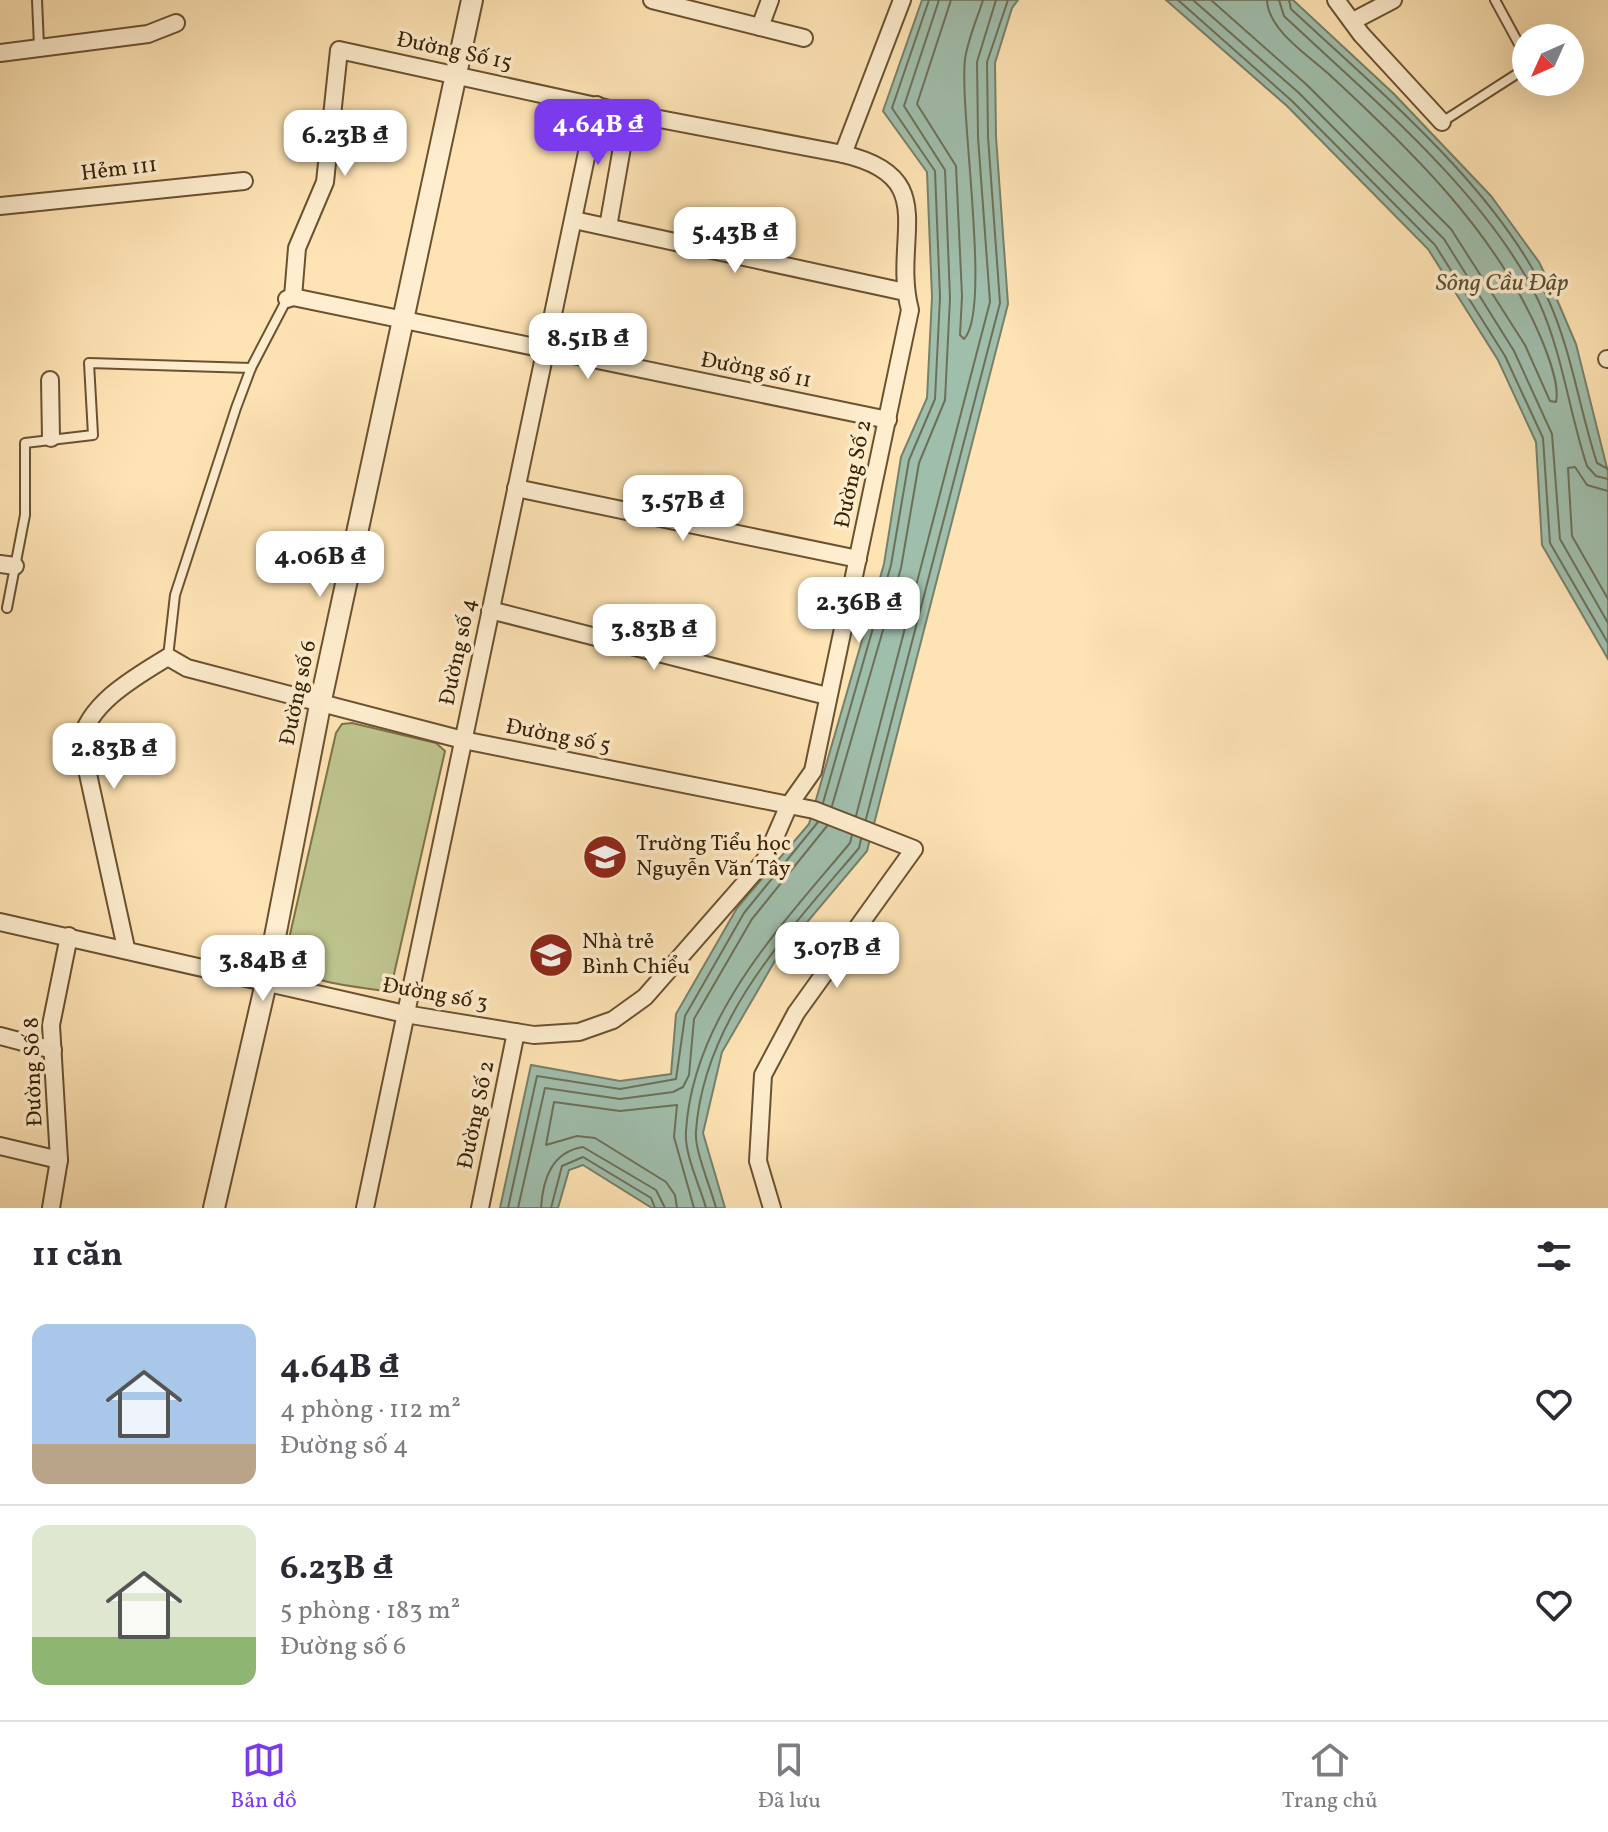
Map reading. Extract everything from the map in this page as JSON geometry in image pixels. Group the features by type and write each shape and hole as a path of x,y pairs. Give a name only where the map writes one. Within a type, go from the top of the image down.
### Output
{"street":[{"name":"Đường số 6","path":"214,1208 266,983 320,705 472,0"},
{"path":"652,0 804,38"},
{"path":"760,27 770,0"},
{"path":"843,154 902,0"},
{"path":"1336,0 1361,34 1442,122"},
{"path":"1353,21 1393,0"},
{"path":"0,53 148,34 176,23"},
{"name":"Đường Số 15","path":"290,298 297,248 325,182 339,50 628,113 843,154"},
{"name":"Đường số 4","path":"365,1208 597,105"},
{"path":"608,227 628,113"},
{"name":"Đường Số 2","path":"534,1035 579,1032 613,1020 645,997 765,860 789,805 813,771 910,310 905,292 906,198 893,173 873,161 843,154"},
{"name":"Hẻm 111","path":"0,206 244,181"},
{"path":"574,220 905,292"},
{"name":"Đường số 11","path":"290,298 888,420"},
{"path":"50,380 51,438"},
{"path":"516,488 858,559"},
{"path":"490,610 827,696"},
{"path":"126,948 81,742 91,717 135,677 168,657"},
{"name":"Đường số 5","path":"168,657 187,668 463,740 814,810 914,849 796,1013 763,1075 758,1161 772,1208"},
{"name":"Đường số 3","path":"0,922 126,948 405,1014 534,1035"},
{"name":"Đường Số 8","path":"51,1208 59,1160 51,1025 54,997 69,936"},
{"name":"Đường Số 2","path":"480,1208 516,1032"},
{"path":"0,1036 53,1050"},
{"path":"0,1146 59,1160"}],"lane":[{"path":"37,0 39,46"},
{"path":"1495,0 1512,31"},
{"path":"1442,122 1512,77"},
{"path":"168,657 175,595 251,368 290,298"},
{"path":"7,608 8,565 25,515 25,443 93,435 89,363 251,368"}],"green space":[{"path":"352,723 436,743 445,751 392,983 384,991 314,978 302,972 286,952 336,733 342,724"}],"water":[{"path":"922,0 1018,0 1012,8 995,63 996,137 1008,304 867,851 776,959 722,1052 703,1133 725,1208 652,1208 583,1165 569,1170 558,1208 500,1208 531,1065 620,1081 671,1074 676,1014 737,908 809,824 884,564 901,457 927,398 932,297 927,172 883,111"},
{"name":"Sông Cầu Đập","path":"1166,0 1293,0 1394,94 1491,196 1539,262 1576,344 1608,472 1608,659 1542,545 1536,442 1498,360 1428,249 1287,106"}],"place":[{"name":"Trường Tiểu học Nguyễn Văn Tây","path":"605,857"},
{"name":"Nhà trẻ Bình Chiểu","path":"551,955"}]}
